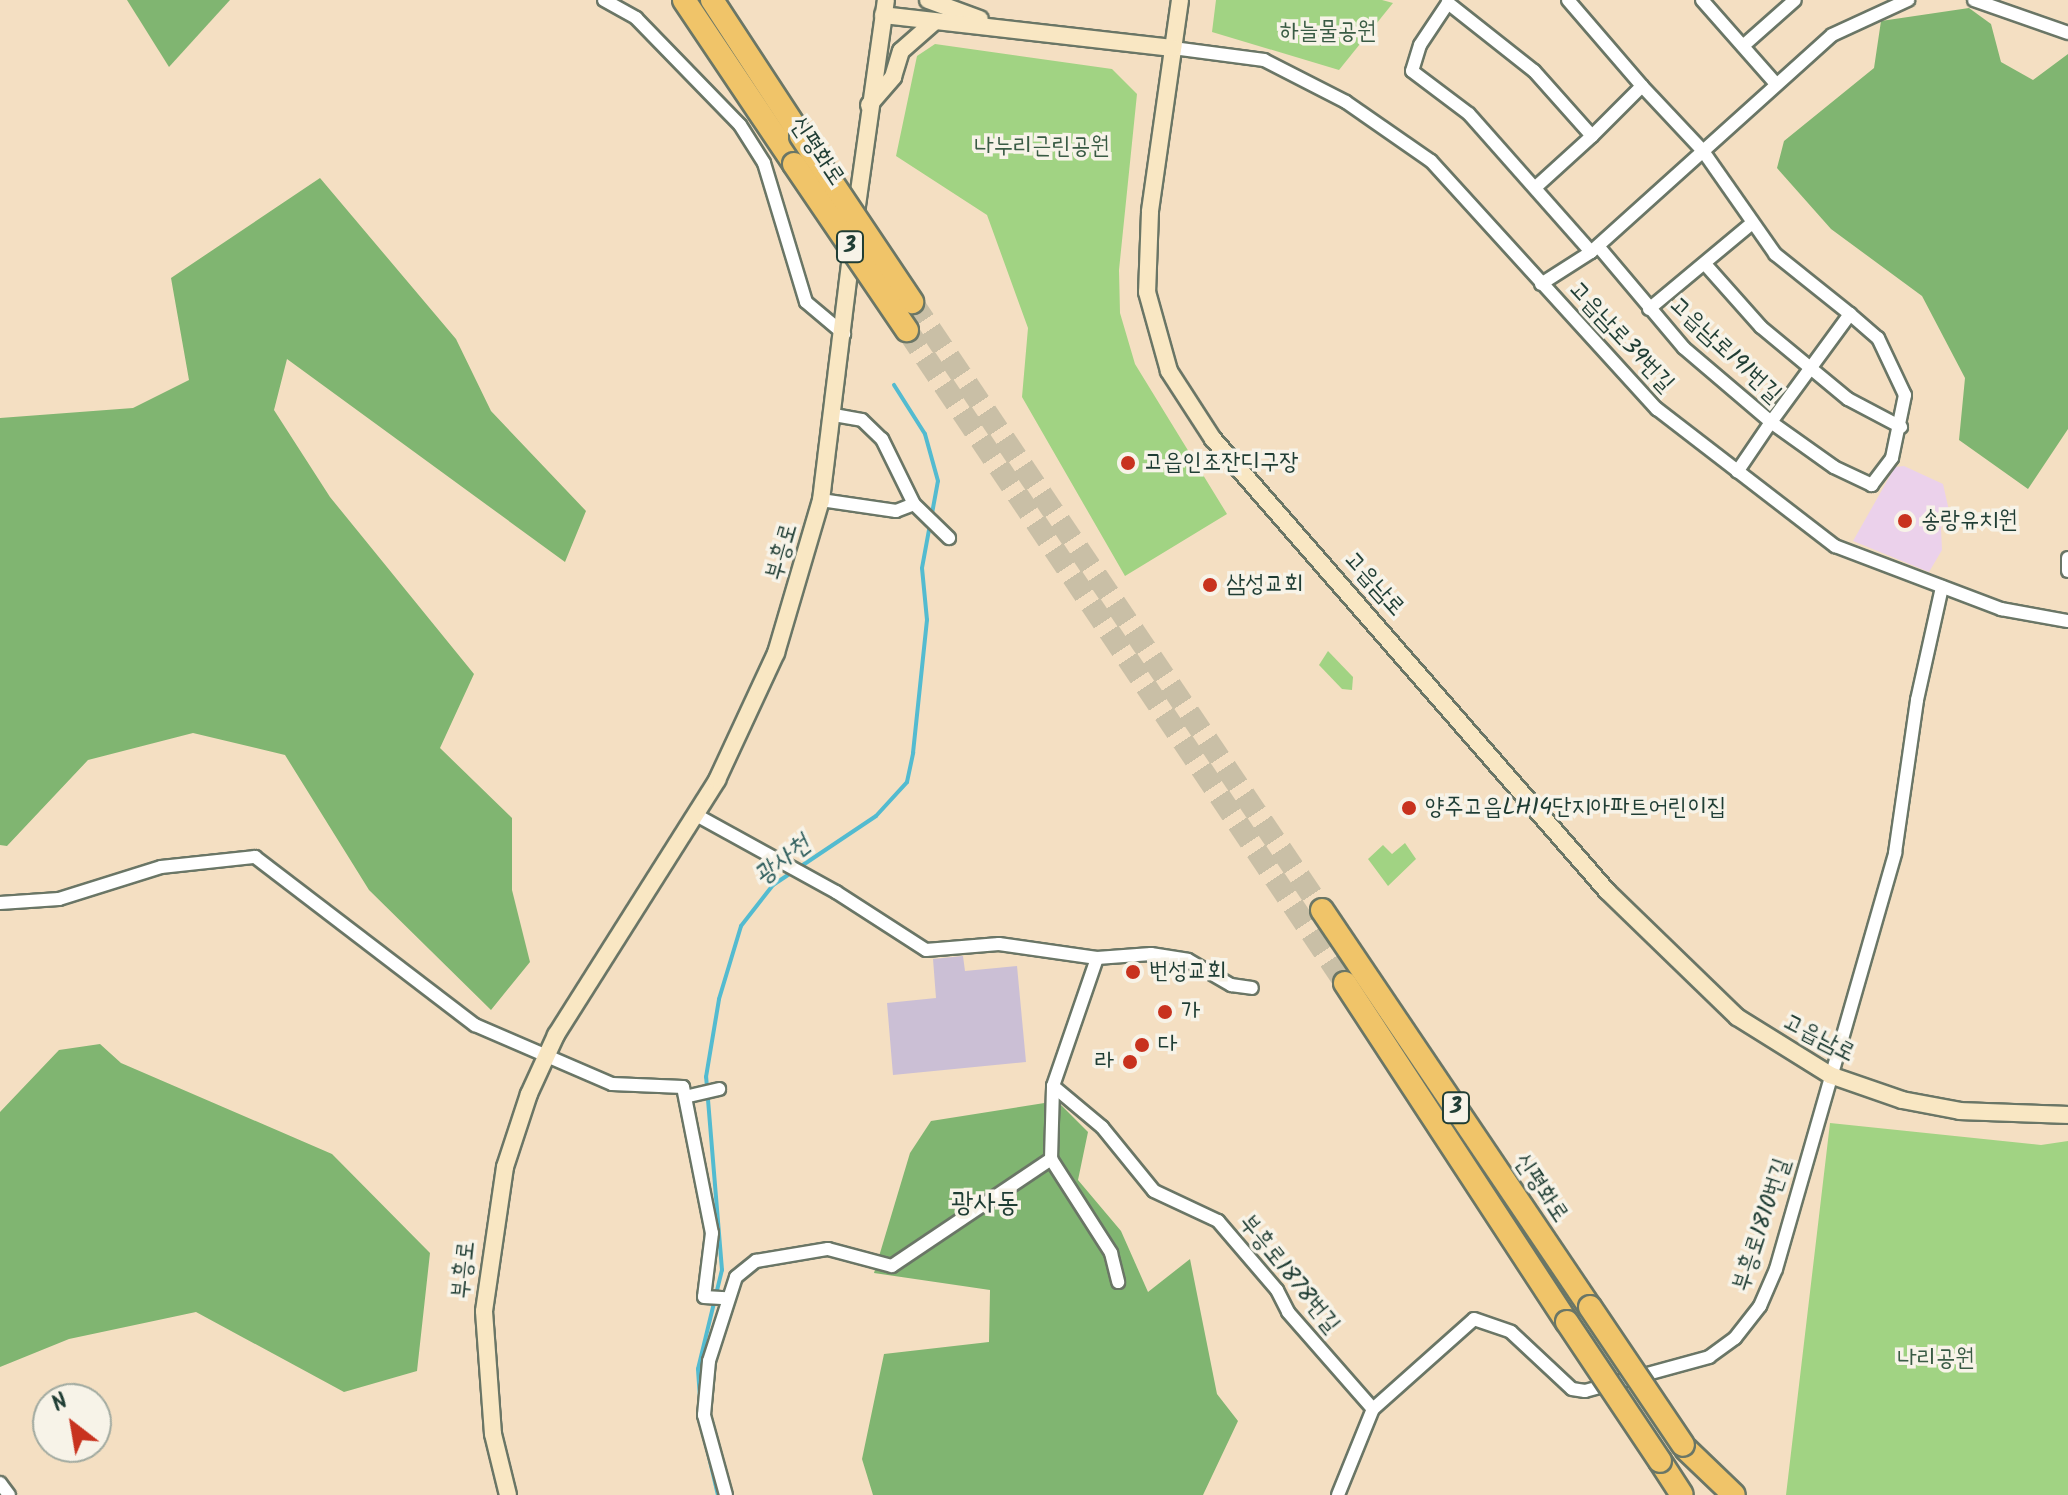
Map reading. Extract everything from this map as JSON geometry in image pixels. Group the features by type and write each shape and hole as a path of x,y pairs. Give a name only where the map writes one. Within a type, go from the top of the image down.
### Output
{"highway":[{"name":"신평화로","path":"684,0 907,330"},
{"name":"신평화로","path":"712,0 912,302"},
{"name":"신평화로","path":"1322,910 1716,1495"},
{"name":"3","path":"1345,983 1682,1495"},
{"path":"1685,1447 1734,1495"},
{"path":"1660,1461 1671,1495"}],"street":[{"path":"604,0 636,18 740,125 764,163 806,302 844,334"},
{"path":"928,0 1008,28"},
{"name":"고읍남로","path":"1180,0 1145,267 1154,332 1186,402 1607,891 1737,1017 1830,1075 1902,1100 1960,1111 2068,1115"},
{"name":"고읍남로191번길","path":"1568,0 1703,151 1751,224 1775,254 1878,338 1894,365 1905,395 1901,427 1892,458 1872,485 1834,467 1771,422 1684,348 1469,114 1412,71 1420,45 1449,2 1534,71 1592,136"},
{"path":"1702,0 1776,84"},
{"path":"1743,46 1795,0"},
{"path":"1541,284 1594,249 1832,35 1908,0"},
{"path":"1974,0 2003,4 2068,33"},
{"path":"884,8 934,22 1173,48"},
{"name":"부흥로","path":"508,1495 493,1434 484,1311 505,1167 546,1056 696,815 776,653 821,500 844,334 868,107 884,8"},
{"path":"868,107 893,77 901,51 934,22"},
{"name":"고읍남로39번길","path":"1173,48 1264,60 1346,102 1431,161 1657,409 1835,546 2001,609 2068,621"},
{"path":"1537,186 1642,86"},
{"name":"고읍남로191번길","path":"1649,309 1751,224"},
{"name":"고읍남로191번길","path":"1705,264 1733,301 1848,399 1901,427"},
{"name":"고읍남로191번길","path":"1737,472 1850,314"},
{"path":"834,415 862,420 882,439 914,504 949,538"},
{"path":"821,500 896,511 914,504"},
{"path":"2068,558 2068,571"},
{"path":"1830,1075 1895,853 1917,700 1942,587"},
{"path":"696,815 783,863 926,950 999,944 1097,958 1169,956 1201,965 1231,985 1252,988"},
{"path":"0,903 59,899 161,867 255,857 475,1025 612,1084 672,1083 689,1096 712,1233 706,1297 725,1298"},
{"path":"1097,958 1053,1086 1051,1159 1114,1258 1118,1282"},
{"name":"부흥로1810번길","path":"1338,1495 1373,1409 1474,1319 1511,1332 1572,1389 1585,1391 1709,1357 1735,1338 1760,1306 1776,1269 1830,1075"},
{"name":"부흥로1878번길","path":"1053,1086 1102,1127 1154,1191 1223,1225 1277,1290 1288,1312 1373,1409"},
{"path":"689,1096 718,1089"},
{"path":"726,1495 704,1415 709,1361 725,1298 736,1277 756,1261 828,1249 892,1266 1051,1159"},
{"path":"0,1483 9,1495"}],"shaded area":[{"name":"송랑유치원","path":"1904,466 1943,484 1950,515 1941,528 1942,550 1929,572 1853,541 1895,467"},
{"path":"963,956 965,971 1017,966 1026,1062 893,1075 887,1003 936,998 933,959"}],"green space":[{"path":"127,0 230,0 169,67"},
{"name":"하늘물공원","path":"1216,0 1382,0 1393,3 1339,70 1212,32"},
{"path":"1969,8 1991,24 2001,62 2033,80 2068,54 2068,429 2028,489 1959,440 1965,378 1922,296 1831,229 1777,168 1784,141 1874,68 1881,21"},
{"name":"나누리근린공원","path":"935,44 1112,69 1137,94 1119,270 1120,313 1135,364 1227,514 1125,576 1022,397 1028,328 987,215 896,156 917,56"},
{"path":"320,178 456,339 491,411 586,511 565,562 287,359 274,410 330,497 474,674 440,748 512,818 512,890 530,962 491,1010 369,890 285,755 193,733 88,760 7,846 0,845 0,418 133,408 189,380 171,278"},
{"path":"1328,651 1353,677 1352,690 1342,689 1319,665"},
{"path":"1405,843 1416,859 1388,886 1368,859 1383,845 1392,854"},
{"path":"100,1044 121,1063 332,1154 430,1253 417,1371 344,1392 196,1312 69,1339 0,1367 0,1112 59,1050"},
{"path":"1057,1101 1088,1132 1078,1180 1121,1231 1148,1292 1190,1259 1217,1394 1238,1421 1203,1495 873,1495 862,1459 884,1354 989,1342 990,1290 874,1273 910,1153 931,1121"},
{"name":"나리공원","path":"1830,1123 2041,1145 2068,1141 2068,1495 1786,1495"}],"waterway":[{"name":"광사천","path":"700,1398 698,1369 722,1270 706,1077 719,999 741,926 773,885 876,816 907,782 913,753 927,620 922,568 938,481 925,434 894,385"},
{"name":"광사천","path":"702,1427 718,1495"}],"tunnel":[{"path":"912,302 1322,910"},
{"path":"907,330 1345,983"}],"place":[{"name":"고읍인조잔디구장","path":"1128,463"},
{"name":"송랑유치원","path":"1905,521"},
{"name":"삼성교회","path":"1210,585"},
{"name":"양주고읍LH14단지아파트어린이집","path":"1409,808"},
{"name":"번성교회","path":"1133,972"},
{"name":"가","path":"1165,1012"},
{"name":"다","path":"1142,1045"},
{"name":"라","path":"1130,1062"}],"district":[{"name":"광사동","path":"985,1204"}]}
